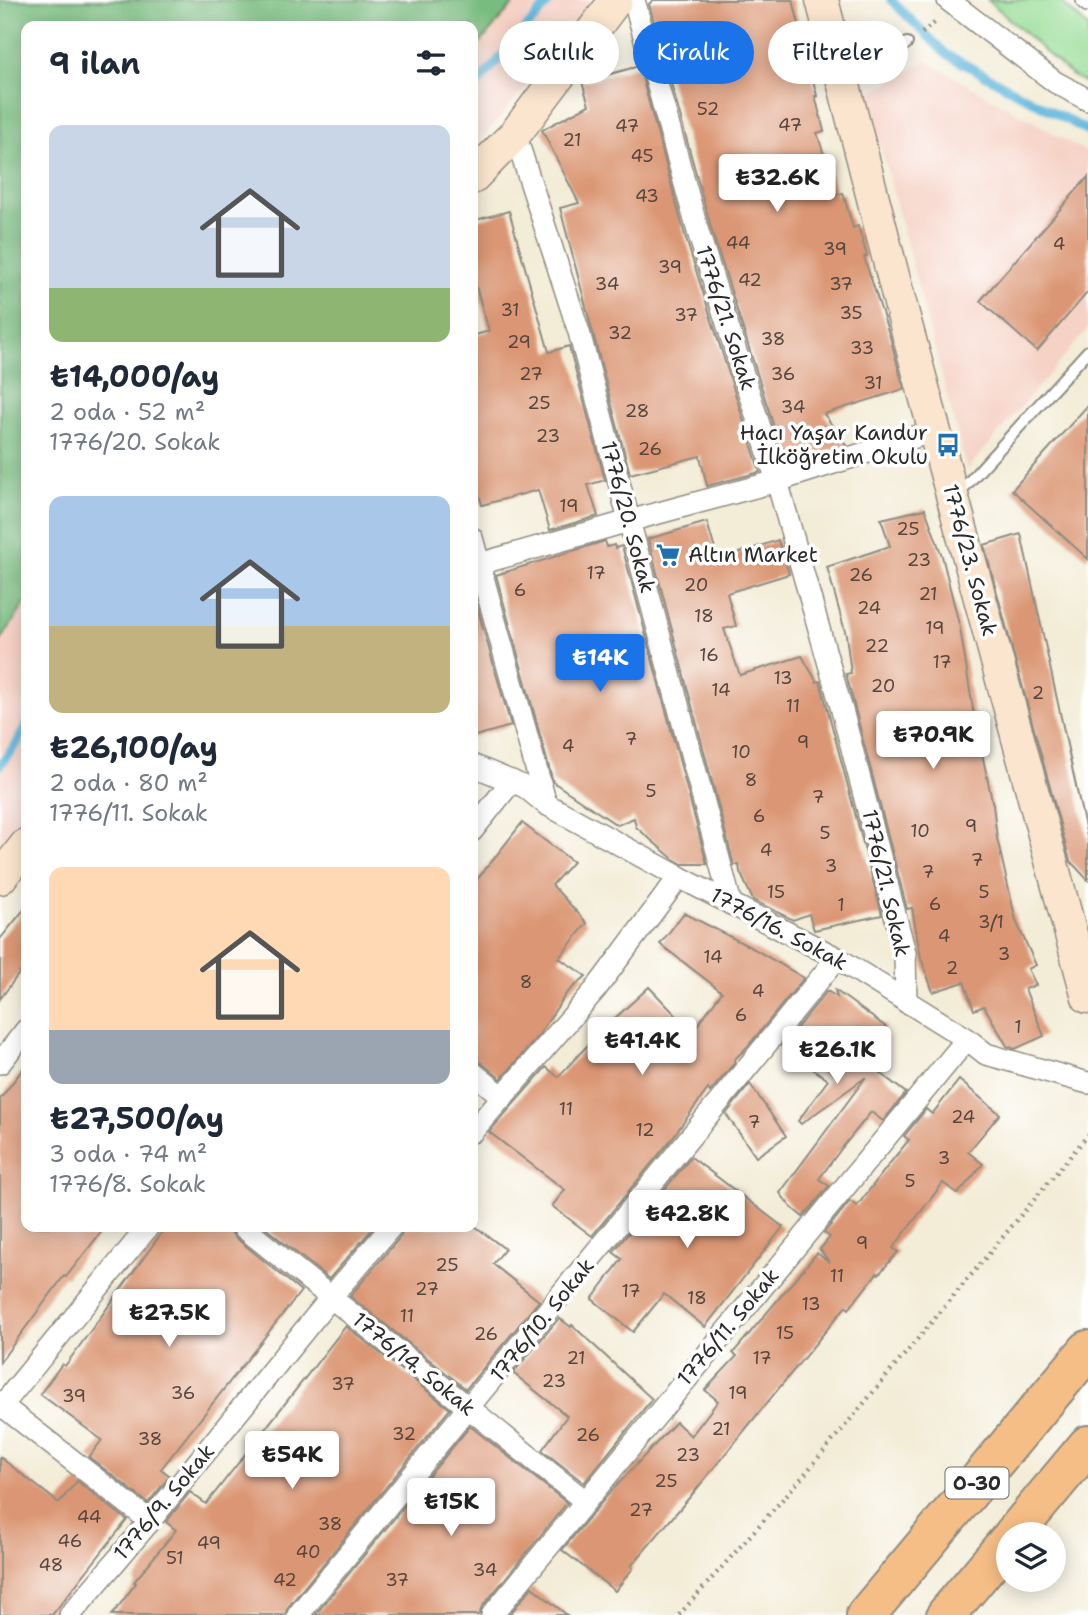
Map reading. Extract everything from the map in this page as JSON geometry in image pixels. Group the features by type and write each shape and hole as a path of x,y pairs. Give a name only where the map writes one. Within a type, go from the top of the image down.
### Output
{"highway":[{"name":"O-30","path":"866,1615 1088,1350"},
{"name":"O-30","path":"1024,1522 1088,1445"},
{"path":"946,1615 996,1555"}],"street":[{"path":"478,172 515,134 615,0"},
{"name":"1776/21. Sokak","path":"634,0 699,234 777,481 842,710 905,953 906,1002"},
{"name":"1776/23. Sokak","path":"822,0 934,431 1086,983"},
{"path":"948,0 1055,82 1088,100"},
{"name":"1776/20. Sokak","path":"515,134 579,332 731,904"},
{"path":"478,564 777,481 934,431"},
{"path":"478,572 546,804"},
{"name":"1776/16. Sokak","path":"478,767 525,787 546,804 837,958 986,1054 1088,1083"},
{"path":"478,824 512,781"},
{"path":"0,878 21,851"},
{"path":"478,1125 594,990 680,877"},
{"name":"1776/10. Sokak","path":"298,1615 837,958"},
{"name":"1776/11. Sokak","path":"492,1615 967,1040"},
{"path":"0,1063 21,1044"},
{"path":"478,1077 503,1097"},
{"path":"144,1232 1,1406 150,1521"},
{"name":"1776/14. Sokak","path":"249,1232 585,1501"},
{"name":"1776/9. Sokak","path":"69,1615 150,1521 387,1232"}],"lane":[{"path":"953,498 1088,351"}],"path":[{"path":"679,1615 799,1481 1088,1135"}],"shaded area":[{"path":"0,0 599,0 581,21 499,21 499,84 528,84 478,143 478,21 21,21 21,832 0,858"},
{"path":"926,61 1088,153 1088,329 967,470 867,95 886,84 908,84 908,71"}],"green space":[{"path":"0,0 517,0 478,45 478,21 21,21 21,610 0,642"},
{"path":"988,0 1059,0 1088,27 1088,84 1072,76"}],"building":[{"path":"653,0 793,0 798,21 768,21 768,84 814,84 824,131 817,133 837,195 843,193 853,228 858,226 867,256 864,257 904,389 824,414 846,445 786,465 712,231 671,84 754,84 754,21 654,21 649,4"},
{"path":"633,68 633,84 644,84 686,239 760,472 707,486 700,456 630,474 560,208 579,203 542,130 589,105 583,84 619,84 619,72"},
{"path":"1088,177 1088,292 1037,351 980,301"},
{"path":"509,211 549,352 569,346 605,480 588,485 598,516 550,530 538,490 482,505 478,491 478,334 489,331 478,293 478,219"},
{"path":"1088,405 1088,559 1012,490"},
{"path":"925,509 942,556 960,628 997,838 1016,921 1036,965 1028,969 1036,985 1025,989 1044,1036 1015,1049 1007,1046 984,1006 974,1010 964,982 933,992 921,958 912,908 907,909 846,674 851,673 846,635 827,567 890,546 881,519"},
{"path":"707,522 718,560 778,540 789,574 727,593 736,626 724,629 740,675 802,656 817,682 820,681 882,915 814,930 809,914 793,920 753,900 739,865 734,865 648,539"},
{"path":"1021,534 1088,841 1088,880 1070,861 984,545"},
{"path":"605,541 607,547 622,546 707,864 682,864 636,827 634,818 617,825 553,782 496,575"},
{"path":"478,610 511,726 478,735"},
{"path":"522,823 573,862 552,885 587,923 559,958 586,976 566,994 538,1036 501,1079 478,1061 478,878"},
{"path":"21,913 21,971 0,999 0,939"},
{"path":"684,913 804,978 710,1092 708,1089 670,1141 592,1236 552,1206 565,1190 489,1132 546,1067 558,1077 601,1031 649,987 692,1032 722,992 660,944"},
{"path":"835,990 886,1027 862,1059 906,1093 883,1121 871,1112 819,1179 829,1186 803,1217 780,1193 866,1077 801,1124 798,1121 828,1080 782,1046 827,991 837,997"},
{"path":"21,1072 21,1232 101,1232 66,1277 64,1276 0,1362 0,1099"},
{"path":"959,1080 1000,1114 968,1152 983,1164 958,1194 943,1183 893,1248 898,1252 879,1274 877,1273 849,1309 846,1306 631,1566 633,1568 615,1591 562,1550 606,1497 676,1422 691,1436 718,1401 705,1390 737,1356 733,1353 817,1253 829,1262 820,1249 830,1237 824,1233 850,1201 857,1206 909,1140 904,1136 926,1109 932,1114"},
{"path":"750,1084 786,1136 756,1157 726,1114"},
{"path":"691,1157 783,1227 705,1327 664,1294 633,1332 592,1299 622,1259 613,1252"},
{"path":"478,1229 505,1249 493,1264 539,1301 466,1389 350,1296 402,1232 478,1232"},
{"path":"162,1232 231,1232 301,1291 161,1469 170,1476 148,1503 89,1457 102,1440 40,1394 62,1364 65,1366"},
{"path":"270,1232 370,1232 329,1279"},
{"path":"559,1318 571,1327 572,1325 652,1399 584,1483 542,1450 567,1416 513,1373"},
{"path":"346,1326 450,1409 288,1607 285,1615 112,1615 136,1583 134,1582 176,1530 166,1522 190,1492 206,1504"},
{"path":"470,1426 567,1503 482,1607 479,1615 315,1615"},
{"path":"0,1457 59,1503 77,1481 127,1520 52,1615 0,1615"},
{"path":"532,1587 567,1615 509,1615"}],"waterway":[{"path":"478,83 551,0"},
{"path":"891,0 946,54 1088,131"},
{"path":"0,765 21,735"}],"place":[{"name":"Hacı Yaşar Kandur İlköğretim Okulu","path":"948,445"},
{"name":"Altın Market","path":"668,555"}]}
